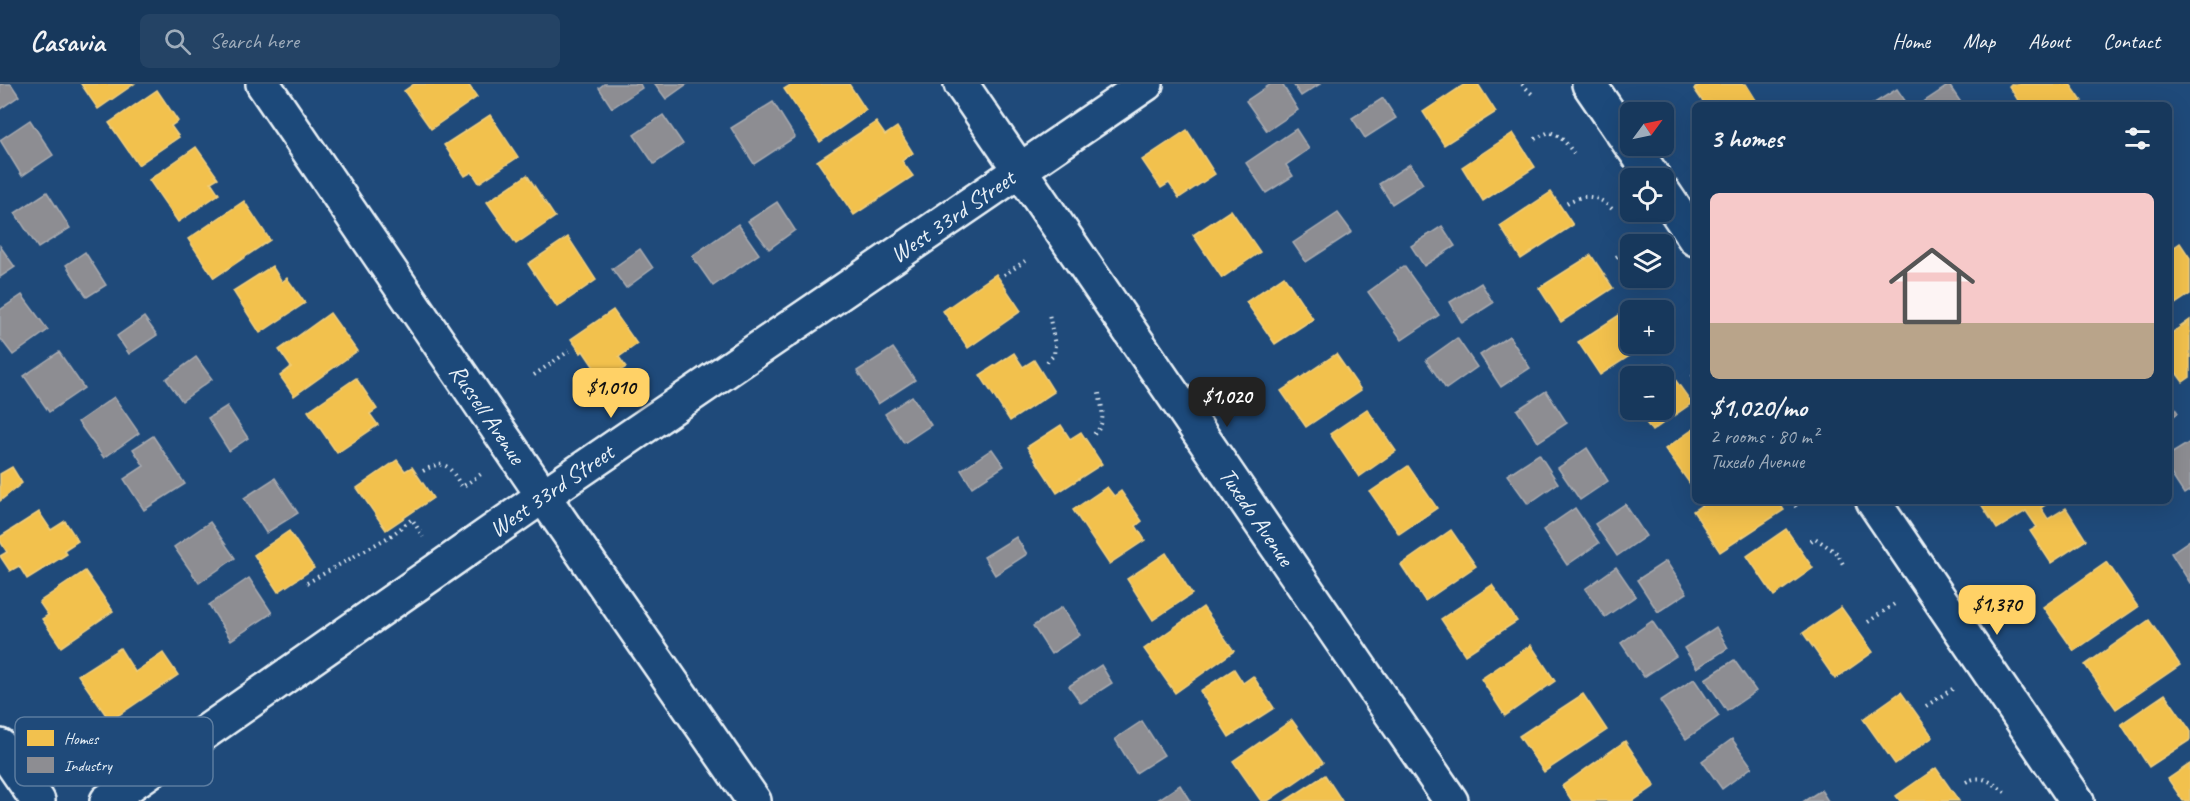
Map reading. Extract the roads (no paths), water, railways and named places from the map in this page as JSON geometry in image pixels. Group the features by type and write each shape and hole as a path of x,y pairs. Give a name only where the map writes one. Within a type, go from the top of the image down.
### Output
{"street":[{"name":"Russell Avenue","path":"263,84 754,801"},
{"name":"Tuxedo Avenue","path":"961,84 1451,801"},
{"name":"West 33rd Street","path":"213,726 543,496 1146,84"},
{"path":"1590,84 1620,129"},
{"path":"1674,208 1692,235"},
{"path":"1875,504 2077,801"},
{"path":"0,746 15,768"},
{"path":"28,786 38,801"},
{"name":"West 33rd Street","path":"106,801 127,786"}]}
